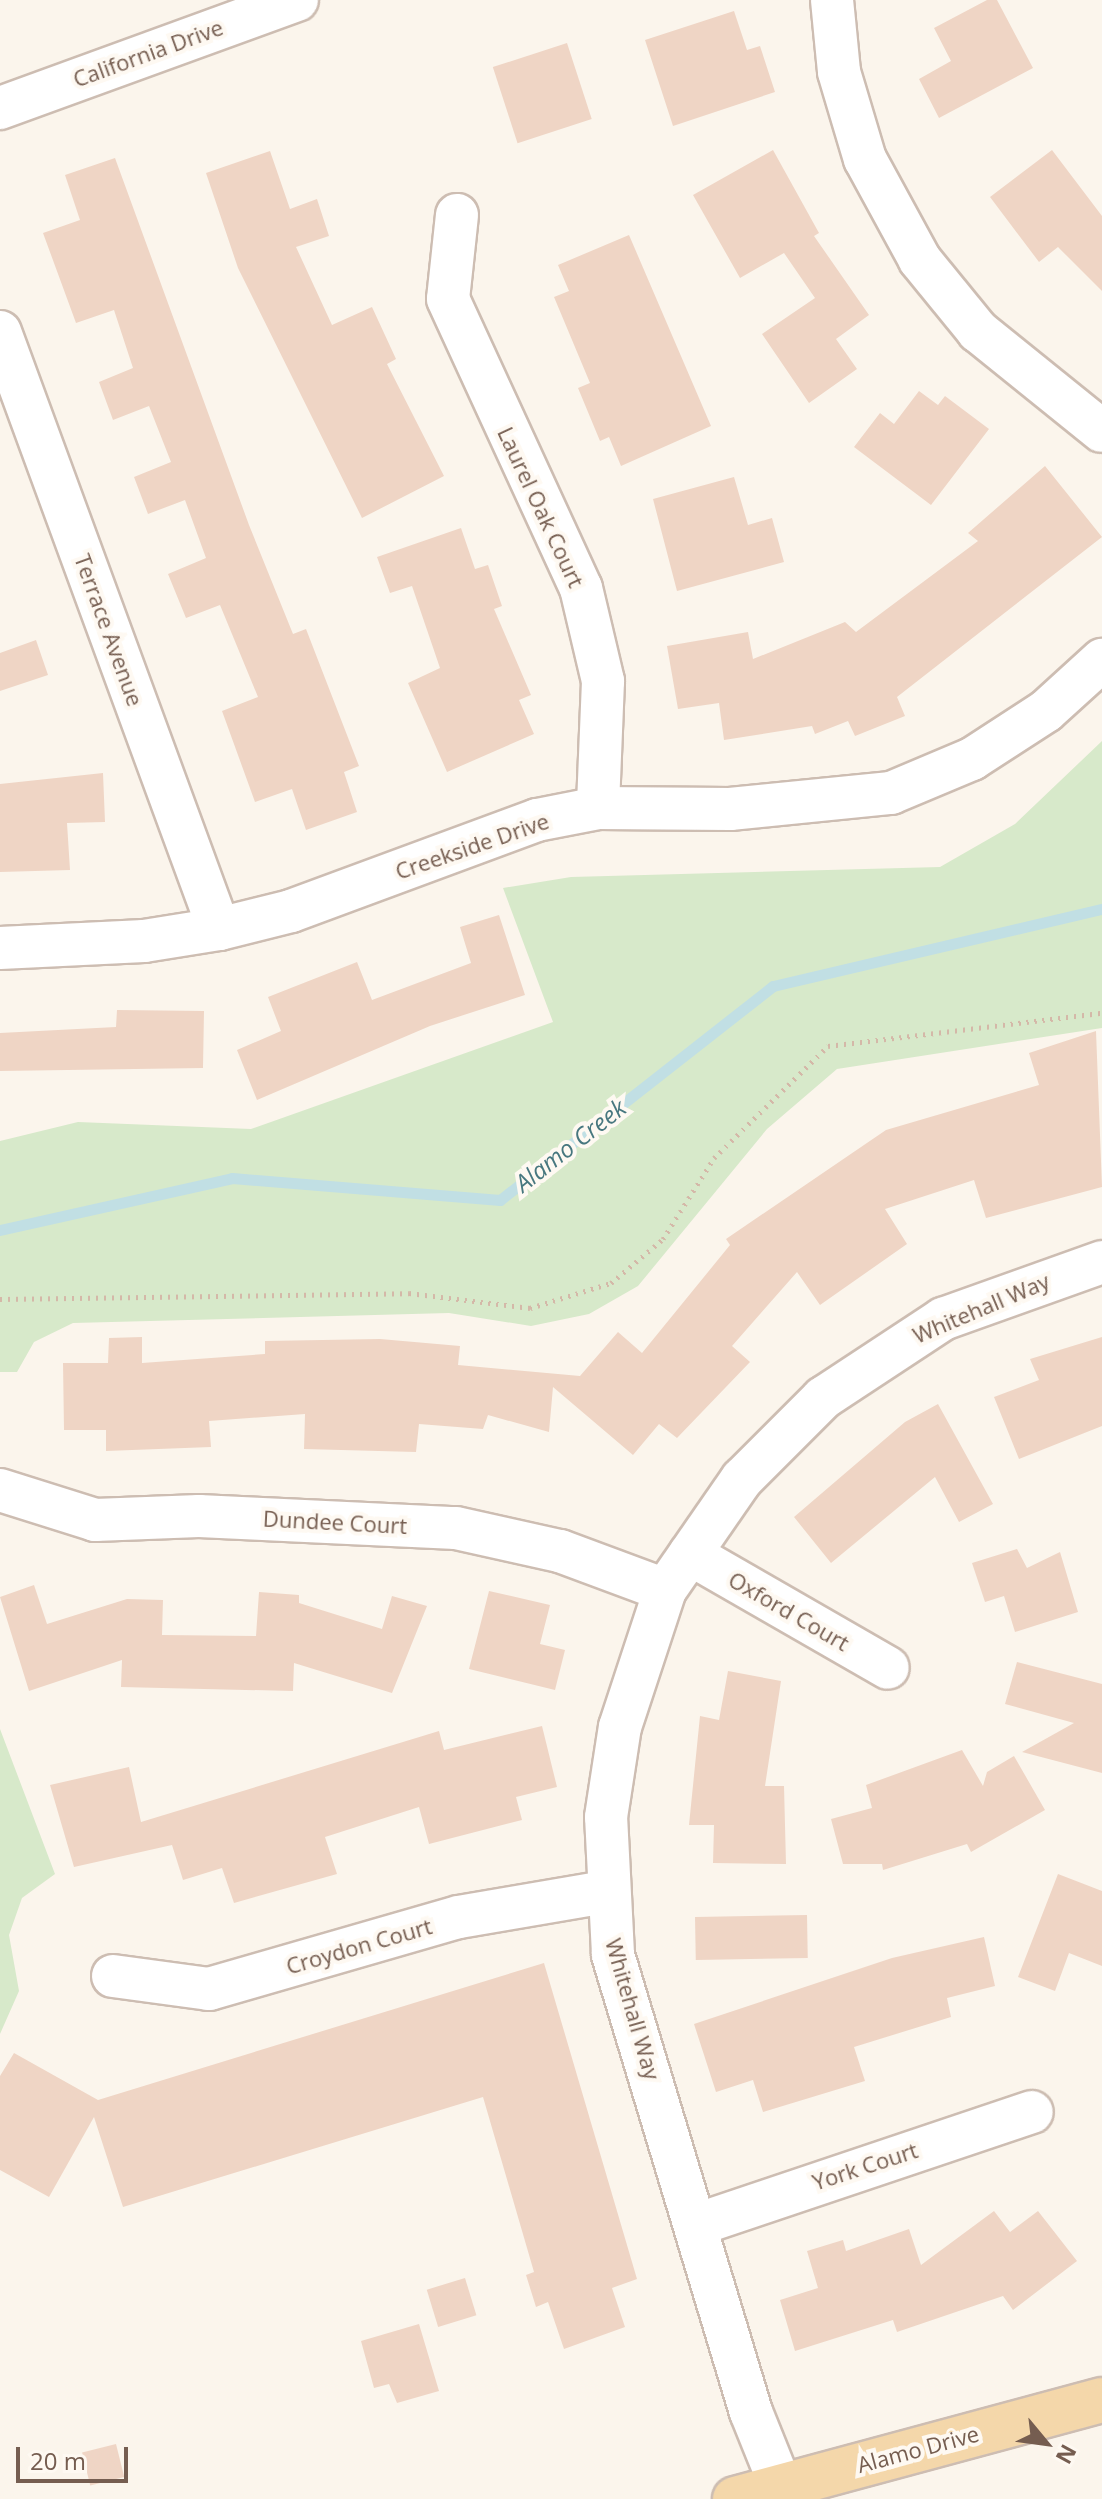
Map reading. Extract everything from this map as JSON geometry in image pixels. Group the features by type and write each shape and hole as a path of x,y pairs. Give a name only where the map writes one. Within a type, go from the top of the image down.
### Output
{"main road":[{"name":"Alamo Drive","path":"735,2499 785,2492 1102,2400"}],"street":[{"name":"California Drive","path":"0,108 297,0"},
{"path":"832,0 839,72 865,159 920,260 978,331 1102,431"},
{"name":"Laurel Oak Court","path":"457,215 448,299 581,588 603,681 598,808"},
{"name":"Terrace Avenue","path":"0,332 219,929"},
{"name":"Creekside Drive","path":"0,948 144,941 219,929 291,911 537,820 598,808 730,809 891,793 972,759 1046,711 1102,660"},
{"name":"Whitehall Way","path":"785,2492 751,2412 699,2224 613,1954 605,1892 606,1817 620,1727 665,1590 742,1479 823,1398 885,1351 956,1314 1102,1262"},
{"name":"Dundee Court","path":"0,1490 95,1520 199,1516 456,1528 560,1551 665,1590"},
{"name":"Oxford Court","path":"690,1554 888,1668"},
{"name":"Croydon Court","path":"113,1976 209,1989 459,1917 605,1892"},
{"name":"York Court","path":"699,2224 1032,2112"}],"path":[{"path":"0,1299 409,1293 530,1308 611,1283 663,1239 714,1158 828,1046 1102,1013"}],"green space":[{"path":"1102,741 1102,1028 837,1069 767,1129 638,1286 589,1314 531,1326 449,1313 73,1323 34,1342 17,1372 0,1372 0,1141 78,1122 251,1129 553,1022 503,888 571,877 940,867 1015,824"},
{"path":"0,1729 55,1874 22,1898 9,1935 19,1991 0,2034"}],"building":[{"path":"987,0 997,0 1033,68 939,118 919,79 951,61 934,28"},
{"path":"734,11 747,50 760,46 775,92 673,126 645,40"},
{"path":"567,43 592,119 518,143 493,67"},
{"path":"773,150 819,233 814,236 869,315 836,339 857,369 809,403 762,334 815,298 784,253 740,278 693,195"},
{"path":"1052,150 1102,216 1102,291 1058,247 1039,262 990,197"},
{"path":"270,151 290,209 317,199 329,236 296,247 332,325 372,307 396,359 387,364 444,476 362,518 238,268 206,173"},
{"path":"115,158 249,525 293,634 306,629 359,766 344,772 357,812 306,830 292,789 255,802 222,711 258,697 220,605 186,618 168,574 206,558 185,500 148,514 134,477 171,462 149,406 113,420 99,382 133,368 114,310 76,323 43,233 80,220 65,175"},
{"path":"629,235 711,426 621,466 609,437 600,441 578,388 590,383 554,297 569,291 558,265"},
{"path":"919,391 938,405 945,396 989,429 931,505 854,447 880,413 894,424"},
{"path":"1045,466 1102,537 897,697 905,716 855,736 848,721 815,734 812,726 724,740 719,703 678,709 667,646 748,632 753,659 845,622 856,632 978,541 968,533"},
{"path":"734,477 748,525 772,518 784,562 677,591 653,499"},
{"path":"461,528 475,569 488,565 502,606 494,609 531,695 519,700 534,734 447,772 408,683 440,668 412,586 390,593 377,557"},
{"path":"36,640 48,675 0,691 0,653"},
{"path":"103,773 105,822 67,823 70,870 0,872 0,784"},
{"path":"499,915 525,995 430,1026 257,1100 237,1050 281,1031 268,997 357,962 372,1000 471,963 460,927"},
{"path":"117,1010 204,1011 203,1068 0,1071 0,1033 116,1027"},
{"path":"1096,1031 1102,1187 986,1218 974,1180 885,1209 907,1244 820,1305 797,1272 732,1346 750,1362 677,1438 659,1424 633,1455 553,1387 549,1432 488,1415 483,1429 419,1424 416,1452 304,1449 305,1414 209,1421 211,1447 106,1451 106,1430 64,1430 63,1363 108,1363 109,1338 142,1337 142,1363 265,1354 265,1341 380,1339 460,1346 458,1365 580,1376 618,1332 642,1353 730,1245 726,1239 886,1130 1039,1085 1029,1053"},
{"path":"1102,1337 1102,1426 1019,1459 994,1397 1039,1380 1030,1359"},
{"path":"938,1404 993,1504 959,1522 935,1477 831,1563 794,1517 905,1422"},
{"path":"1017,1549 1027,1568 1060,1552 1078,1612 1015,1632 1004,1596 985,1602 972,1563"},
{"path":"34,1585 47,1624 127,1599 163,1600 162,1635 256,1636 259,1592 299,1595 299,1603 382,1629 392,1596 427,1606 392,1693 294,1663 293,1691 121,1687 122,1660 29,1691 0,1597"},
{"path":"489,1591 550,1605 540,1644 565,1650 555,1690 469,1669"},
{"path":"1017,1662 1102,1684 1102,1773 1022,1752 1074,1723 1005,1704"},
{"path":"728,1671 781,1681 765,1786 784,1786 786,1864 713,1863 714,1825 689,1825 700,1716 719,1720"},
{"path":"542,1726 557,1787 516,1797 522,1820 429,1844 419,1807 325,1837 337,1874 234,1903 222,1868 183,1880 172,1845 74,1867 50,1785 129,1767 141,1822 439,1731 444,1750"},
{"path":"962,1750 983,1786 987,1772 1014,1756 1045,1810 971,1852 967,1844 883,1870 882,1864 843,1864 831,1819 872,1808 866,1785"},
{"path":"1058,1874 1102,1891 1102,1966 1069,1953 1055,1991 1018,1977"},
{"path":"807,1915 808,1958 696,1960 695,1917"},
{"path":"984,1937 995,1986 947,1998 951,2017 854,2047 865,2081 763,2112 753,2080 716,2092 694,2024 892,1958"},
{"path":"544,1963 637,2279 612,2288 625,2327 564,2349 548,2302 536,2307 526,2275 534,2272 483,2097 123,2207 94,2117 49,2197 0,2170 0,2076 14,2053 98,2100"},
{"path":"994,2211 1010,2232 1038,2211 1077,2261 1013,2310 1003,2296 897,2332 893,2320 795,2351 780,2300 818,2288 807,2251 843,2240 846,2251 909,2229 921,2265"},
{"path":"465,2278 476,2315 438,2327 427,2290"},
{"path":"419,2324 439,2391 397,2403 389,2384 374,2388 361,2341"},
{"path":"116,2444 124,2477 90,2485 82,2452"}],"waterway":[{"name":"Alamo Creek","path":"0,1230 232,1178 500,1200 773,986 1102,909"}]}
